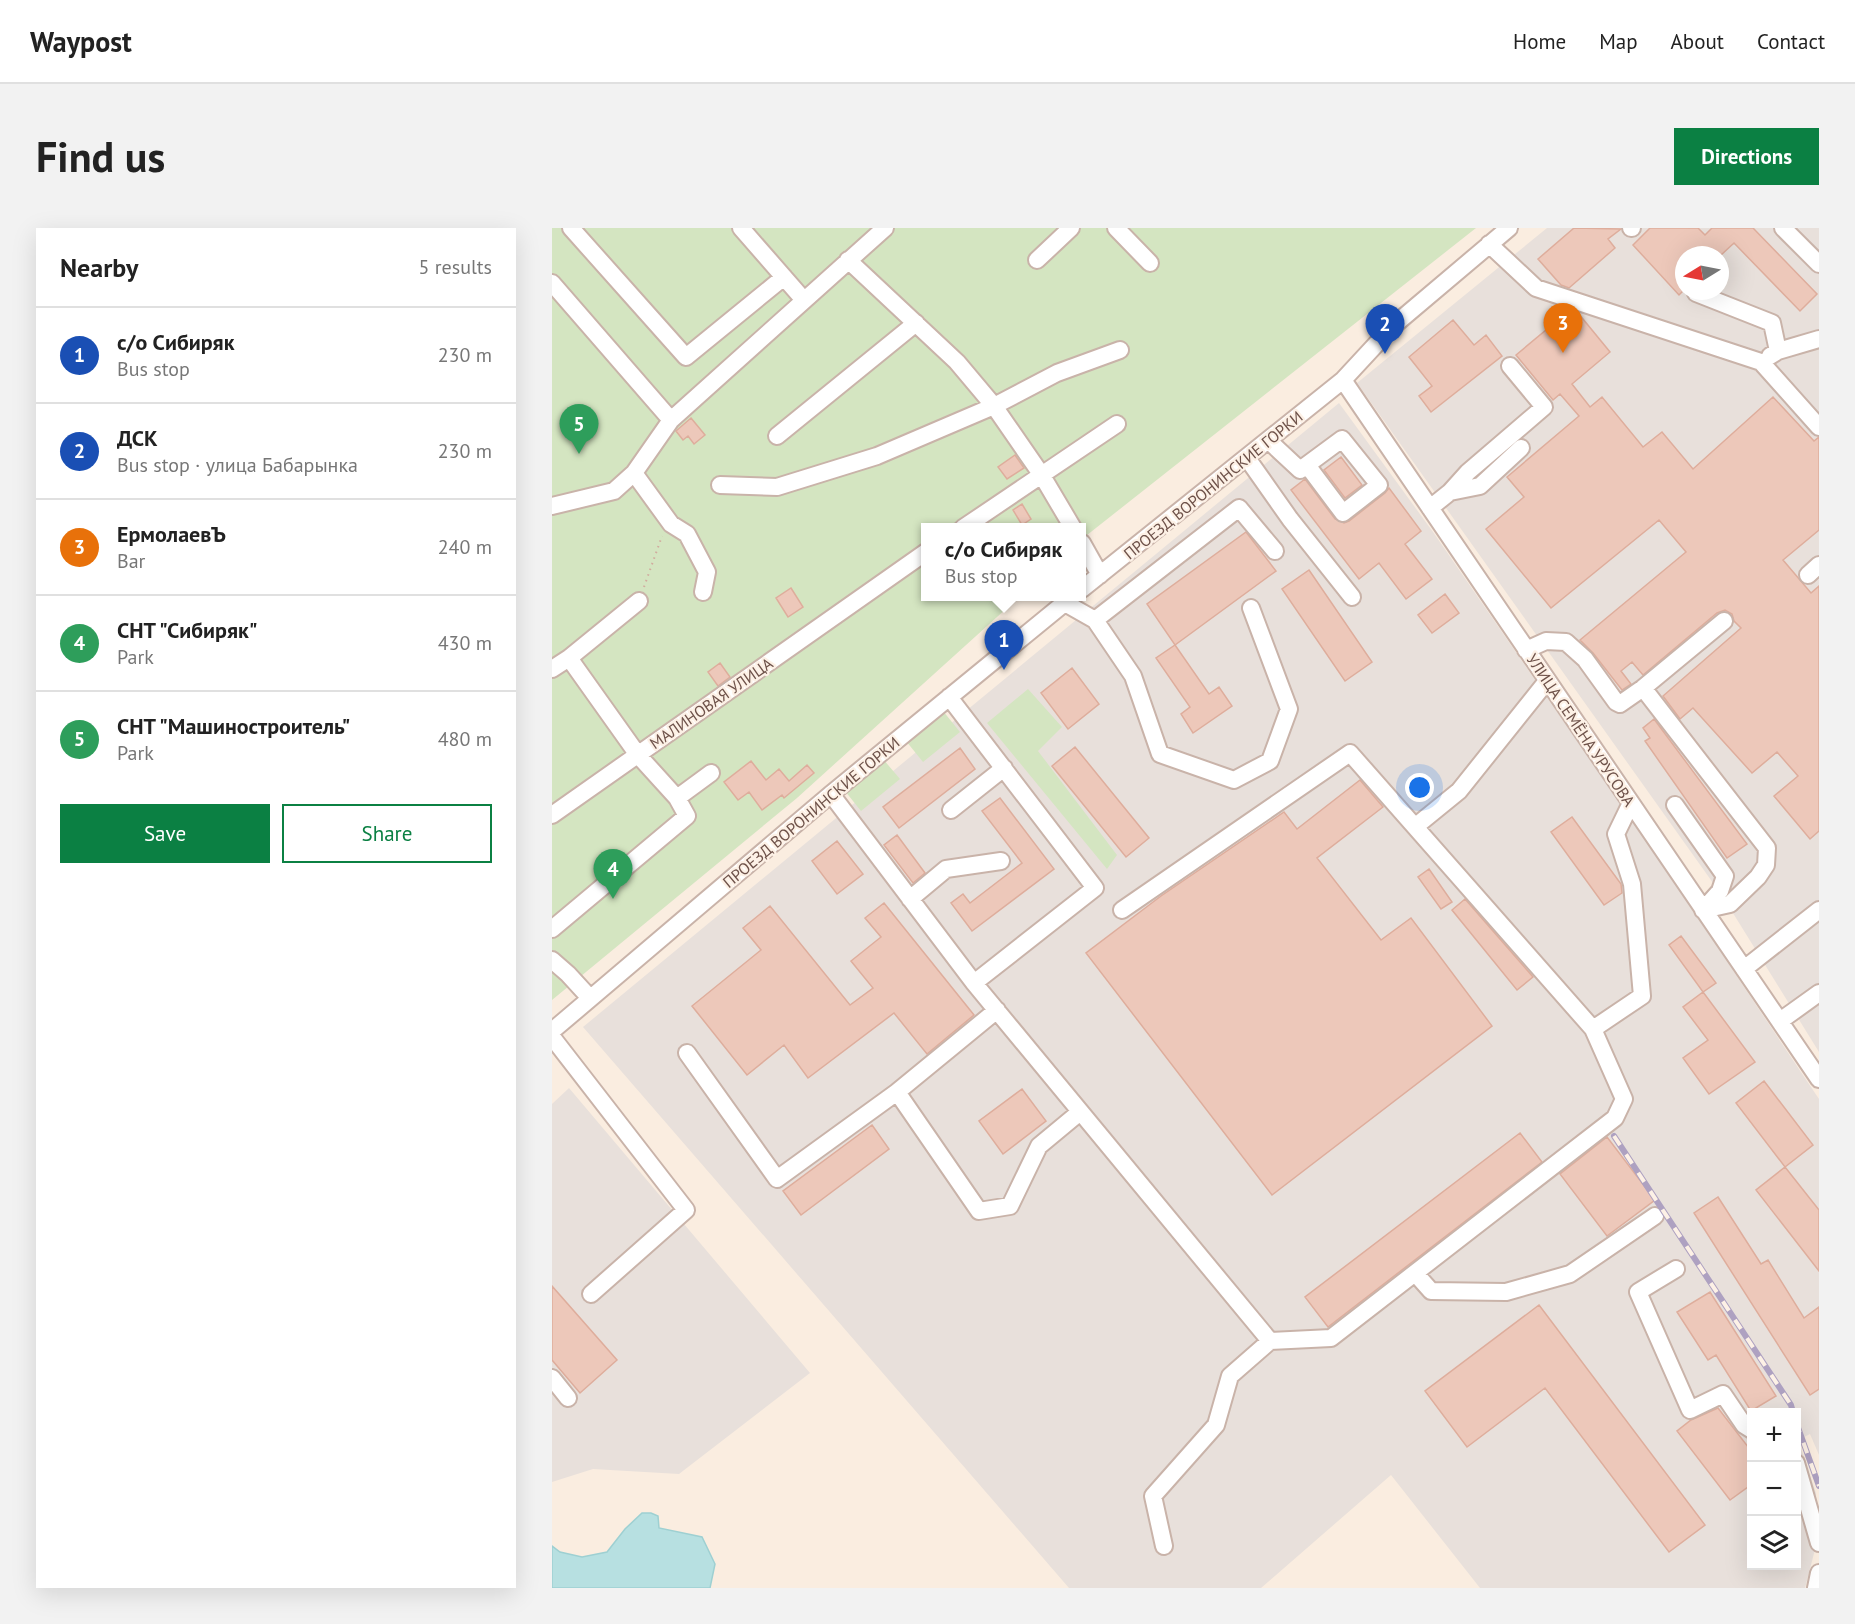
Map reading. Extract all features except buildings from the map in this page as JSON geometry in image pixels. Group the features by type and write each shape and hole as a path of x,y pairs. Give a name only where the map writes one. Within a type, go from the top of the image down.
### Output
{"street":[{"path":"571,228 686,357 784,278"},
{"path":"741,228 803,299"},
{"path":"552,506 614,491 634,473 671,420 803,299 885,228"},
{"path":"1037,260 1071,228"},
{"path":"1116,228 1150,263"},
{"name":"ПРОЕЗД ВОРОНИНСКИЕ ГОРКИ","path":"1086,586 1343,380 1394,326 1509,228"},
{"path":"1783,228 1819,264"},
{"path":"1489,244 1536,288 1761,362 1819,427"},
{"path":"848,260 957,362 994,406 1041,474 1070,523"},
{"path":"552,283 671,420"},
{"path":"1716,300 1772,323 1778,351"},
{"path":"777,436 916,323"},
{"path":"1761,362 1778,351 1819,339"},
{"path":"720,485 777,487 877,456 994,406 1057,373 1120,350"},
{"path":"1430,508 1544,407 1510,366"},
{"name":"УЛИЦА СЕМЁНА УРУСОВА","path":"1343,380 1819,1079"},
{"path":"970,523 1117,424"},
{"path":"1269,441 1300,470 1306,465 1342,439 1378,485 1343,513 1306,465"},
{"path":"1450,492 1480,486 1521,448"},
{"path":"1247,458 1290,519 1352,597"},
{"path":"634,473 670,524 687,534 707,572 703,592"},
{"path":"1095,620 1239,508 1275,551"},
{"path":"1086,550 1100,575"},
{"name":"МАЛИНОВАЯ УЛИЦА","path":"552,815 921,555"},
{"path":"552,669 569,658 639,601"},
{"name":"ПРОЕЗД ВОРОНИНСКИЕ ГОРКИ","path":"552,1031 831,794 1068,601"},
{"path":"1070,601 1095,620 1133,676 1160,753 1234,780 1270,760 1288,709 1251,608"},
{"path":"1526,650 1546,641 1566,642 1585,659 1616,702 1620,704 1643,688 1724,621"},
{"path":"552,929 687,816 677,798 638,755 569,658"},
{"path":"1416,826 1459,790 1547,681"},
{"path":"1643,688 1767,848 1766,865 1758,877 1730,903 1703,910"},
{"path":"949,697 1095,888 974,983"},
{"path":"1122,910 1350,753 1593,1029 1624,1099 1615,1118 1331,1338 1270,1341 1230,1376 1216,1425 1153,1496 1164,1546"},
{"path":"951,810 1004,768"},
{"path":"677,798 711,773"},
{"path":"831,794 974,983 1270,1341"},
{"path":"1593,1029 1642,996 1632,884 1616,834 1631,803"},
{"path":"1675,805 1725,876 1720,891 1703,910"},
{"path":"910,899 946,870 1001,861"},
{"path":"1744,969 1819,910"},
{"path":"552,960 590,999"},
{"path":"1780,1021 1819,993"},
{"path":"687,1053 777,1179 897,1092 997,1010"},
{"path":"552,1037 686,1210 591,1294"},
{"path":"897,1092 979,1211 1010,1206 1039,1146 1080,1112"},
{"path":"1414,1273 1431,1291 1506,1292 1570,1274 1654,1216"},
{"path":"1676,1269 1638,1292 1689,1410 1723,1394 1747,1427"},
{"path":"552,1378 568,1398"},
{"path":"1801,1478 1819,1543"},
{"path":"1816,1588 1819,1573"}],"path":[{"path":"639,601 659,541 670,524"}],"shaded area":[{"path":"1547,228 1819,228 1819,1052 1723,897 1357,383"},
{"path":"1339,403 1433,532 1660,861 1819,1099 1819,1455 1810,1434 1801,1438 1801,1408 1747,1408 1747,1570 1801,1570 1801,1449 1816,1493 1817,1542 1805,1588 1480,1588 1391,1475 1261,1588 1069,1588 583,1027"},
{"path":"569,1088 810,1373 679,1474 593,1469 552,1482 552,1104"}],"green space":[{"path":"552,228 1476,228 1086,536 1086,523 921,523 921,601 1015,601 797,798 552,1000"},
{"path":"1028,689 1062,727 1038,751 1117,855 1107,869 987,723"},
{"path":"943,711 960,732 923,762 906,741"},
{"path":"883,759 900,779 861,811 845,791"}],"water":[{"path":"642,1513 658,1516 659,1528 702,1537 715,1564 710,1588 552,1588 552,1546 560,1552 582,1557 607,1552 625,1529"}],"railway":[{"path":"1614,1136 1792,1408"},
{"path":"1801,1436 1819,1486"}],"place":[{"name":"ЕрмолаевЪ","path":"1563,353"},
{"name":"ДСК","path":"1385,354"},
{"name":"СНТ \"Машиностроитель\"","path":"579,454"},
{"name":"с/о Сибиряк","path":"1004,670"},
{"name":"СНТ \"Сибиряк\"","path":"613,899"}]}
